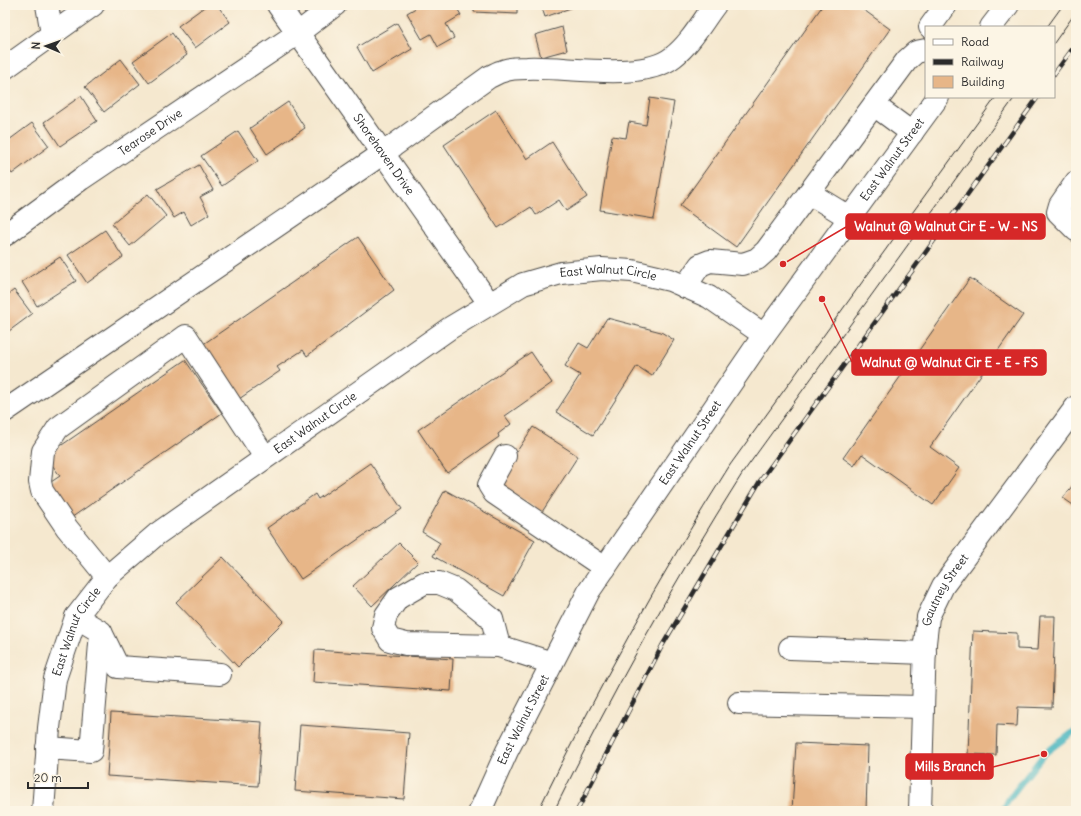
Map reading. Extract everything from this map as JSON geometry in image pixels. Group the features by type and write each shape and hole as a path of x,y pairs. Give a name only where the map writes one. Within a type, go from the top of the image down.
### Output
{"street":[{"path":"46,5 52,34"},
{"path":"5,68 93,5"},
{"name":"Shorehaven Drive","path":"278,5 382,154 489,303"},
{"name":"Tearose Drive","path":"5,235 81,179 298,33 335,5"},
{"path":"5,411 382,154 489,77 504,70 540,67 621,71 646,70 660,66 673,58 684,47 715,5"},
{"path":"931,26 946,5"},
{"path":"992,26 1004,6"},
{"path":"685,287 700,265 710,261 743,264 757,259 766,252 874,105 916,55 925,35"},
{"name":"East Walnut Street","path":"480,811 507,751 589,591 764,335 937,98"},
{"path":"874,105 912,133"},
{"path":"1076,182 1060,205 1058,212 1076,230"},
{"path":"809,192 850,218"},
{"name":"East Walnut Circle","path":"43,811 47,748 55,680 76,617 107,577 157,534 450,328 489,303 523,284 561,273 602,269 632,271 670,280 709,297 764,335"},
{"path":"107,577 79,545 42,491 40,482 43,451 58,428 186,336 265,458"},
{"name":"Gautney Street","path":"920,811 925,653 928,617 943,586 1076,407"},
{"path":"505,456 489,485 494,493 605,568"},
{"path":"499,646 492,619 456,590 438,583 424,583 398,598 386,615 383,628 390,640 406,644 499,646 552,663"},
{"path":"76,617 101,632 118,667 220,674"},
{"path":"47,748 91,751 101,632"},
{"path":"790,648 925,653"},
{"path":"739,703 923,707"}],"building":[{"path":"207,5 217,5 230,22 195,48 178,26"},
{"path":"421,5 455,5 461,15 446,24 454,38 438,47 431,34 422,39 407,13"},
{"path":"474,5 517,5 517,14 474,12"},
{"path":"541,5 579,5 545,17"},
{"path":"823,5 857,5 890,29 736,247 680,206"},
{"path":"397,23 412,49 372,73 357,47"},
{"path":"562,27 567,50 541,57 535,35"},
{"path":"172,33 187,55 149,83 133,61"},
{"path":"121,59 140,84 104,112 85,87"},
{"path":"81,96 97,121 60,146 44,122"},
{"path":"650,98 674,102 654,219 600,210 612,136 626,138 629,122 646,125"},
{"path":"288,102 305,128 267,154 250,128"},
{"path":"496,110 527,159 552,142 587,197 566,211 559,200 536,215 531,207 498,228 444,145"},
{"path":"32,123 49,146 12,174 5,164 5,143"},
{"path":"238,131 258,161 222,186 201,156"},
{"path":"199,165 213,190 200,197 209,214 191,225 184,212 174,218 157,189"},
{"path":"148,194 166,216 130,246 112,224"},
{"path":"105,230 123,257 87,283 68,255"},
{"path":"358,237 394,290 307,356 303,350 277,367 280,371 239,399 202,345"},
{"path":"60,257 76,281 37,306 22,282"},
{"path":"970,278 1023,315 930,447 959,468 933,505 862,454 854,466 843,458"},
{"path":"14,290 32,314 5,334 5,297"},
{"path":"607,318 661,332 674,340 652,376 637,366 593,435 556,412 580,375 565,366 579,343 588,348"},
{"path":"531,352 552,383 505,416 511,424 498,434 499,437 447,473 418,430"},
{"path":"185,360 222,413 68,520 45,486 60,476 46,456"},
{"path":"533,427 578,456 542,512 496,483"},
{"path":"370,463 402,509 301,579 267,528 315,494 318,499"},
{"path":"1076,481 1076,507 1063,498"},
{"path":"445,490 535,540 504,596 433,556 440,543 422,532"},
{"path":"399,543 418,562 372,606 353,586"},
{"path":"223,557 284,621 238,667 176,602"},
{"path":"1040,616 1055,616 1052,708 1018,707 1017,726 997,725 996,755 968,754 973,631 1017,633 1017,649 1038,650"},
{"path":"315,650 453,659 451,691 313,682"},
{"path":"111,713 262,722 258,786 107,776"},
{"path":"300,725 409,733 404,799 295,791"},
{"path":"796,743 868,746 866,811 792,811"}],"waterway":[{"path":"1003,811 1008,800 1044,754 1076,730"}],"tram line":[{"path":"1048,26 1063,5"},
{"path":"1055,42 1076,12"},
{"path":"538,811 582,722 629,635 653,592 730,465 995,98"},
{"path":"554,811 620,682 667,598 742,474 1014,98"}],"railway":[{"path":"1055,73 1076,44"},
{"path":"577,811 662,646 760,481 1037,98"}],"place":[{"name":"Walnut @ Walnut Cir E - W - NS","path":"783,264"},
{"name":"Walnut @ Walnut Cir E - E - FS","path":"822,299"},
{"name":"Mills Branch","path":"1044,754"}]}
